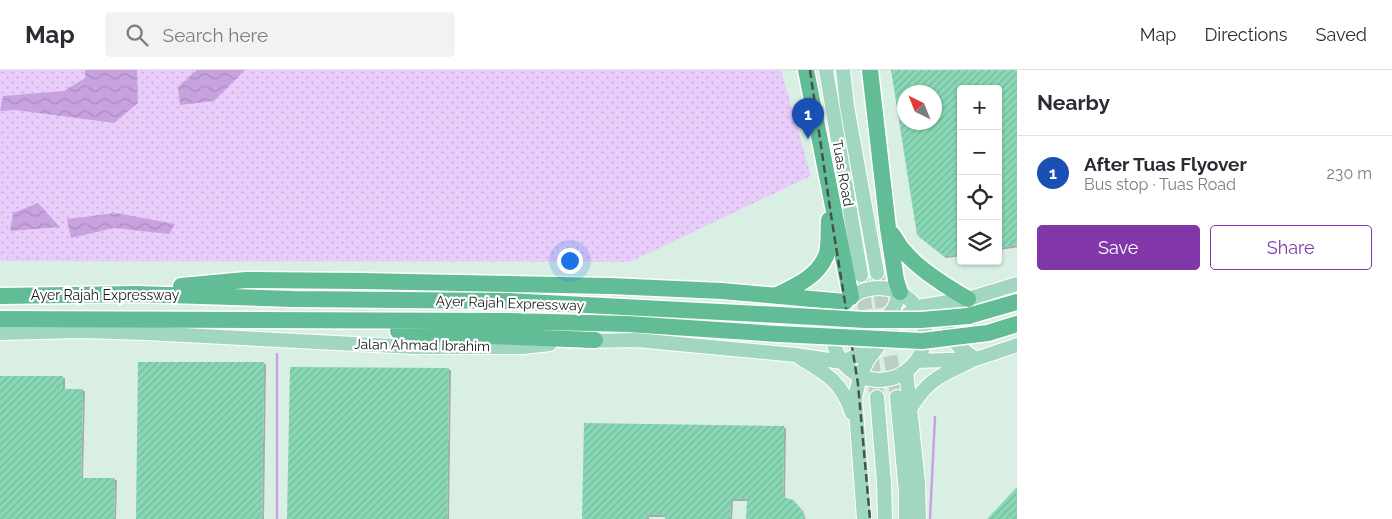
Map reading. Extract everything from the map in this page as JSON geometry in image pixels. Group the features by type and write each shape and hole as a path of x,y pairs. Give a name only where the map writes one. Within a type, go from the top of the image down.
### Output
{"highway":[{"path":"136,294 153,288 256,280 610,286 848,299 806,70"},
{"path":"870,70 888,228 896,280 900,292"},
{"path":"774,296 800,284 816,271 826,255 832,205"},
{"path":"888,228 903,251 950,288 968,307"},
{"name":"Ayer Rajah Expressway","path":"0,296 136,294 293,299 506,301 865,320 912,320 968,307 1017,302"},
{"name":"Ayer Rajah Expressway","path":"0,320 518,321 628,324 922,341 988,333 1017,324"},
{"path":"292,321 436,334 595,340"}],"main road":[{"name":"Tuas Road","path":"826,70 861,275"},
{"name":"Tuas Road","path":"843,70 847,106 877,273"},
{"path":"976,359 961,350 956,344 949,331 949,324 957,310 968,307 1017,284"},
{"path":"875,287 888,288 900,292 917,307 922,316 925,337 924,347 916,361 906,371 888,380 869,380 850,371 842,362 836,353 832,332 838,311 848,299 862,290 875,287"},
{"path":"842,362 856,356 894,308 900,292"},
{"path":"864,519 855,397 860,377 867,361 893,326 917,307 968,307"},
{"name":"Jalan Ahmad Ibrahim","path":"0,333 79,331 146,333 414,346 523,347 595,340 636,340 796,355 842,362"},
{"path":"910,408 921,391 933,379 976,359 1017,345"},
{"path":"796,355 837,383 846,396 855,421 859,442"},
{"path":"916,361 976,359"},
{"path":"906,371 918,482 919,519"},
{"path":"877,397 885,519"},
{"path":"897,397 906,492 906,519"}],"shaded area":[{"path":"0,70 781,70 811,176 630,262 0,261"}],"water":[{"path":"85,70 137,70 138,103 114,123 16,110 0,111 3,96 64,91 85,78"},
{"path":"197,70 245,70 214,101 180,105 178,87"},
{"path":"38,203 60,227 10,231 13,213"},
{"path":"116,213 175,224 169,234 114,228 71,238 67,219"}],"building":[{"path":"891,70 1017,70 1017,245 1002,247 1002,85 957,85 957,254 944,256 917,235 900,130 942,130 942,85 897,85 897,108"},
{"path":"138,362 264,362 262,519 136,519"},
{"path":"290,367 449,368 447,519 287,519"},
{"path":"0,376 63,376 63,389 83,389 81,478 115,478 114,519 0,519"},
{"path":"584,423 784,426 783,497 793,500 801,509 804,519 746,519 747,499 731,499 730,519 665,519 665,515 647,515 647,519 582,519"},
{"path":"1017,487 1017,519 987,519"}],"waterway":[{"path":"277,354 277,519"},
{"path":"930,519 935,417"}],"tunnel":[{"path":"877,273 897,397"},
{"path":"861,275 877,397"}],"railway":[{"path":"810,70 858,384 870,519"}],"place":[{"name":"After Tuas Flyover","path":"808,139"}]}
